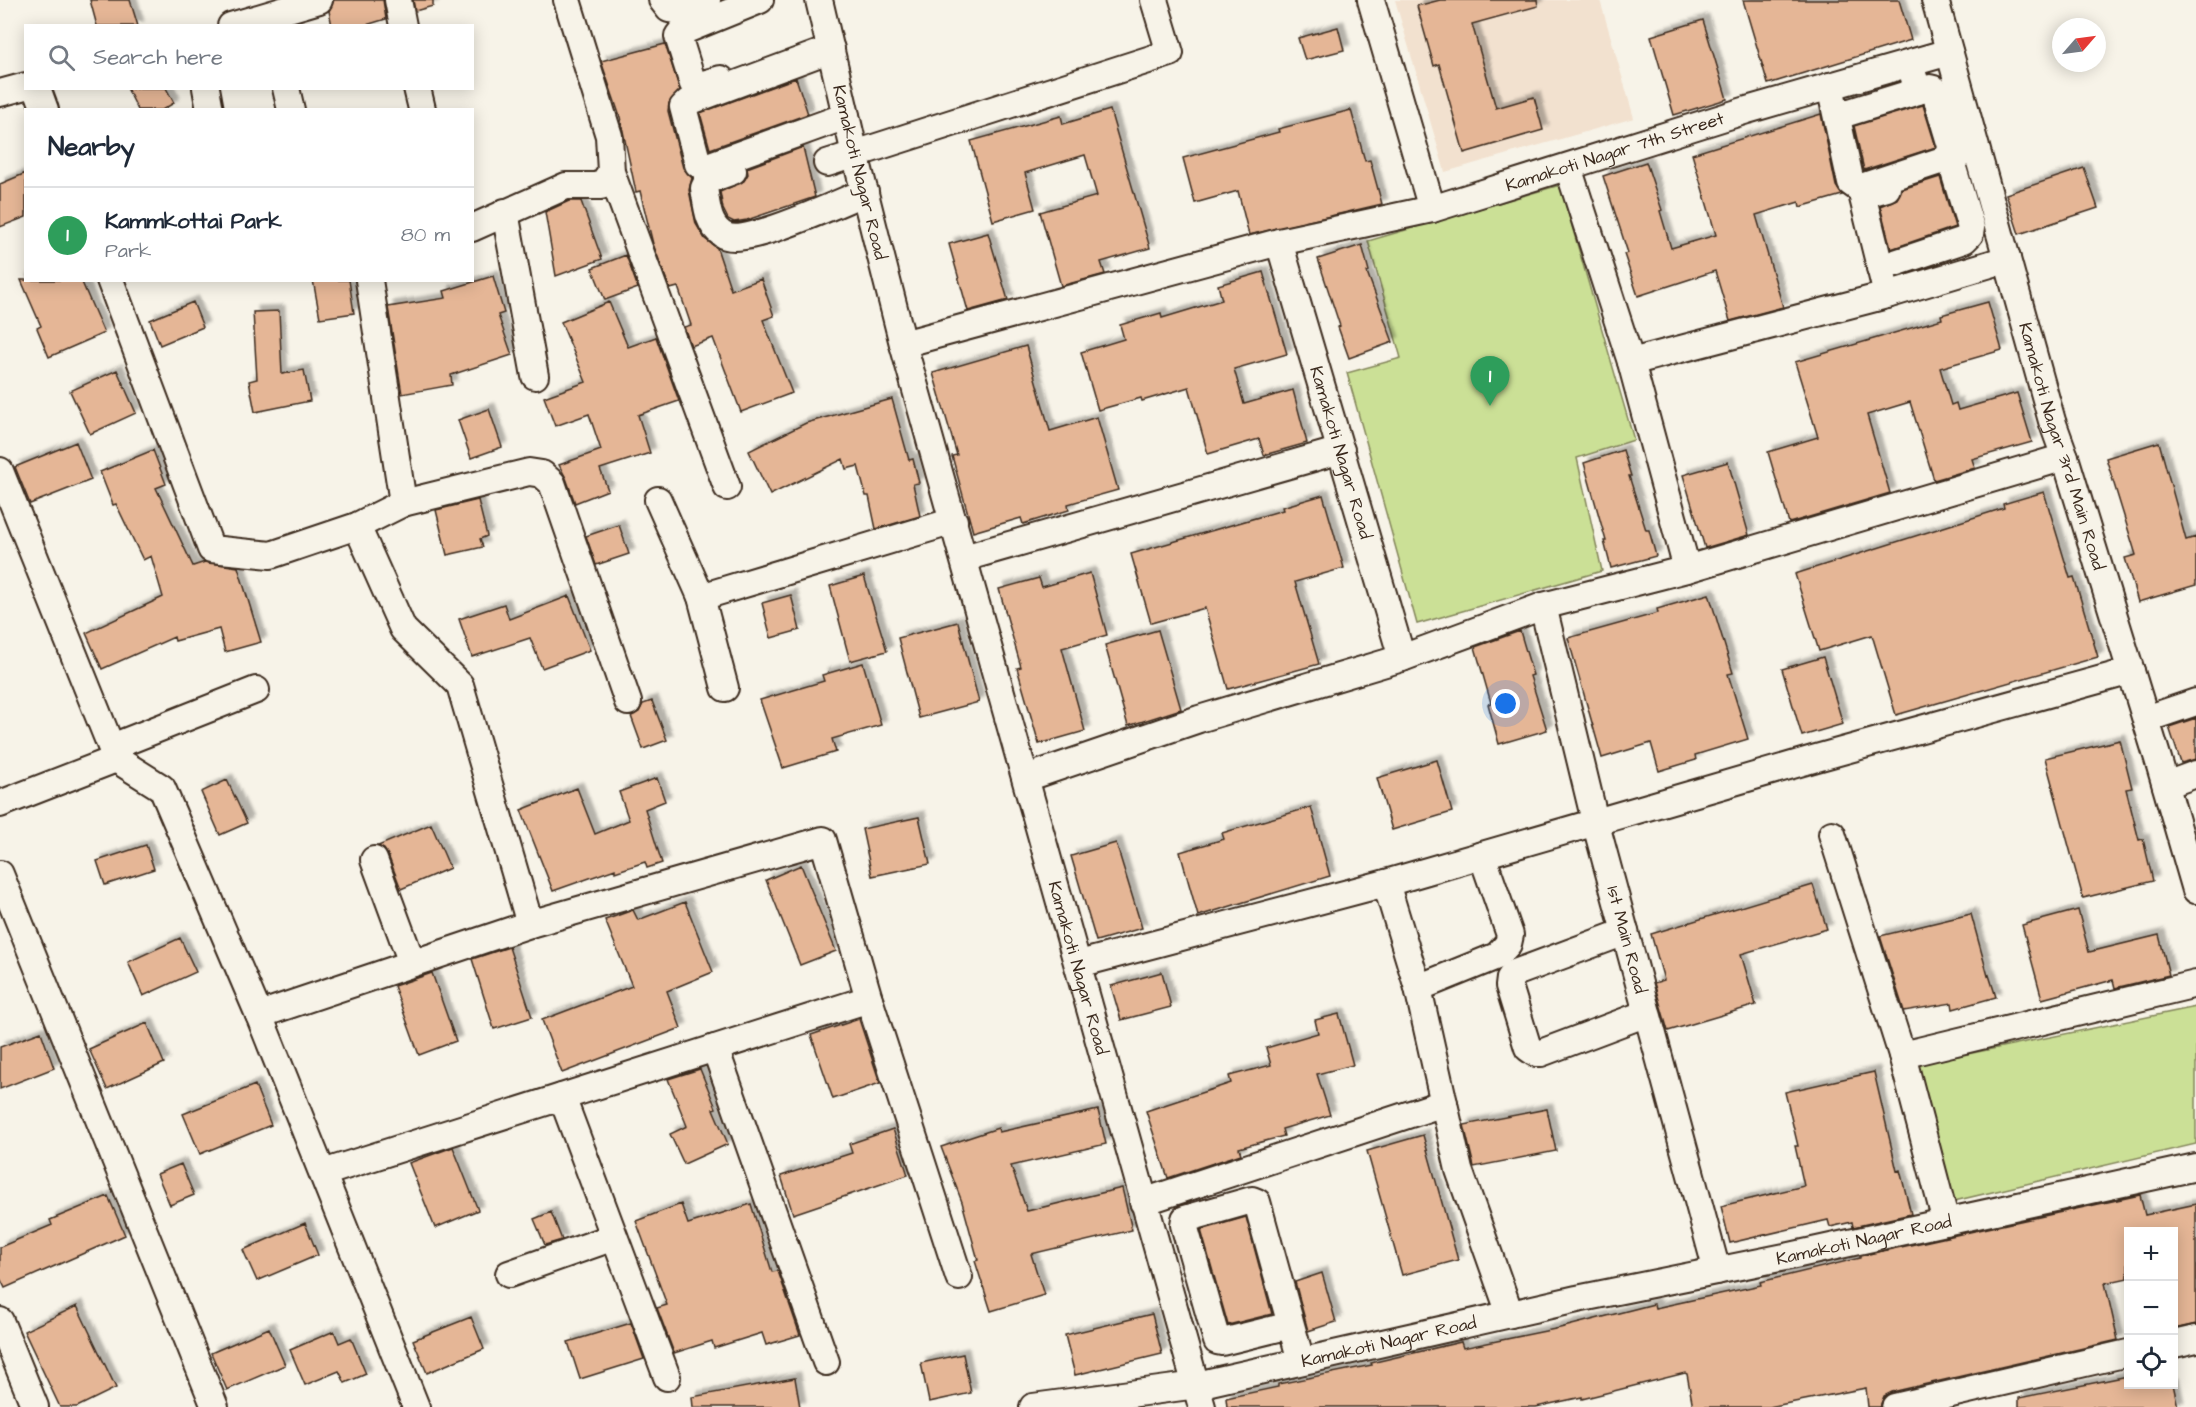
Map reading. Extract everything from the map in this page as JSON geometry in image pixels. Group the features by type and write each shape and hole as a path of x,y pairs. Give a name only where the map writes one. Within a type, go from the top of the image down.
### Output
{"street":[{"path":"244,24 270,20 319,0"},
{"path":"398,0 404,24"},
{"path":"567,0 609,136 611,172 727,487"},
{"path":"662,0 669,9 676,10 707,0"},
{"path":"760,0 681,32 678,36 693,84 703,86 829,42"},
{"name":"Kamakoti Nagar Road","path":"819,0 903,344 1079,964 1143,1202 1200,1396 1301,1361 2196,1167"},
{"path":"829,42 688,102 683,107 698,165 705,167 855,153 1170,53 1154,0"},
{"path":"1371,0 1432,208"},
{"name":"Kamakoti Nagar 3rd Main Road","path":"1935,0 1949,52 1966,158 2007,259 2052,420 2166,784 2190,845 2196,890"},
{"name":"Kamakoti Nagar 7th Street","path":"1279,242 1432,208 1747,110 1949,52"},
{"path":"1910,64 1918,91"},
{"path":"1830,86 1851,183 1858,188 1966,158"},
{"path":"0,93 24,87"},
{"path":"1837,116 1918,91 1934,89 1966,158 1970,234 1964,240 1880,268"},
{"path":"38,90 44,108"},
{"path":"206,90 210,108"},
{"path":"286,90 291,108"},
{"path":"855,153 830,171 855,153"},
{"path":"1887,295 1863,198 1866,194 1966,158"},
{"path":"1568,167 1631,362 1687,569"},
{"path":"474,227 566,186 601,186 611,172"},
{"path":"505,212 535,376"},
{"path":"903,344 1279,242"},
{"name":"Kamakoti Nagar Road","path":"1279,242 1402,658"},
{"path":"1631,362 1887,295 2007,259"},
{"path":"111,282 211,549 271,555 357,526 403,503 529,472 542,474 552,483 628,702"},
{"path":"369,282 403,503"},
{"path":"964,558 1341,450"},
{"path":"1026,778 1199,719 1402,658 1543,606 1687,569 2065,457"},
{"path":"0,471 114,753 162,788 259,1015 416,1407"},
{"path":"658,500 701,597 725,688"},
{"path":"701,597 954,521"},
{"path":"357,526 403,629 460,685 530,924"},
{"name":"1st Main Road","path":"1543,606 1595,821 1717,1271"},
{"path":"1079,964 1386,883 1595,821 2131,671"},
{"path":"0,804 256,690"},
{"path":"2146,719 2196,702"},
{"path":"2166,784 2196,774"},
{"path":"1832,834 1902,1055 1946,1222"},
{"path":"259,1015 530,924 823,840 869,999 959,1277"},
{"path":"1418,988 1497,956 1508,944 1510,935 1482,855"},
{"path":"374,860 412,963"},
{"path":"0,874 215,1407"},
{"path":"1386,883 1418,988 1459,1170 1510,1314"},
{"path":"1625,932 1515,973 1510,978 1509,986 1528,1048 1536,1053 1647,1013"},
{"path":"1902,1055 2196,984"},
{"path":"323,1173 869,999"},
{"path":"715,1048 826,1362"},
{"path":"562,1097 667,1377"},
{"path":"1143,1202 1444,1103"},
{"path":"1181,1189 1190,1218"},
{"path":"1291,1325 1219,1342 1215,1338 1205,1303 1184,1225 1185,1219 1252,1200 1256,1201 1291,1325 1301,1361"},
{"path":"509,1274 614,1237"},
{"path":"1164,1273 1195,1264"},
{"path":"1176,1312 1205,1303"},
{"path":"0,1322 35,1407"},
{"path":"2178,1343 2196,1339"},
{"path":"1895,1407 2124,1354"},
{"path":"1033,1407 1200,1396"}],"shaded area":[{"path":"1395,0 1600,0 1634,118 1445,172"}],"green space":[{"path":"1560,185 1634,440 1577,458 1602,571 1417,624 1347,373 1401,358 1368,241"},
{"path":"2196,1007 2196,1144 1954,1201 1914,1065"}],"building":[{"path":"90,0 130,0 137,24 96,24"},
{"path":"334,0 383,0 386,19 370,24 332,24 329,11"},
{"path":"413,0 433,0 433,6 415,11"},
{"path":"1440,0 1537,0 1538,6 1472,24 1496,108 1534,97 1543,130 1464,153 1439,64 1434,66 1417,6"},
{"path":"1743,0 1899,0 1911,40 1768,84"},
{"path":"1703,20 1727,99 1674,115 1651,36"},
{"path":"1338,27 1344,50 1305,60 1298,38"},
{"path":"665,44 680,90 669,103 668,111 683,168 692,178 689,190 696,224 705,239 717,248 731,290 761,279 774,316 763,320 792,393 741,412 713,338 691,346 684,327 691,325 678,287 670,289 653,244 640,191 636,192 620,117 601,61"},
{"path":"796,78 808,114 710,149 700,113"},
{"path":"128,90 167,90 174,103 165,108 137,108"},
{"path":"1923,105 1936,147 1864,170 1854,126"},
{"path":"1110,110 1150,248 1101,262 1105,274 1061,286 1040,212 1097,196 1085,155 1025,173 1035,209 993,221 971,141 1061,116 1063,124"},
{"path":"1351,110 1365,161 1370,160 1382,204 1249,235 1238,191 1195,203 1183,158"},
{"path":"1821,114 1836,186 1842,195 1800,207 1799,202 1756,215 1783,307 1730,321 1715,271 1638,296 1624,254 1628,253 1603,176 1646,162 1662,210 1660,211 1671,248 1716,235 1692,154"},
{"path":"803,147 815,197 747,220 734,222 728,219 723,209 720,192 744,181 748,174 747,168"},
{"path":"2084,168 2098,208 2019,234 2006,194"},
{"path":"24,174 24,218 0,227 0,184"},
{"path":"1940,177 1955,227 1891,249 1880,206 1897,199 1902,189"},
{"path":"569,201 581,201 602,259 556,276 545,212"},
{"path":"988,233 1008,300 968,311 949,244"},
{"path":"1362,245 1369,271 1367,272 1393,342 1349,358 1318,259"},
{"path":"626,255 638,288 605,300 592,268"},
{"path":"1263,272 1287,354 1234,369 1244,404 1293,390 1307,443 1264,455 1259,439 1208,454 1189,387 1142,401 1141,398 1098,410 1081,352 1124,339 1120,325 1161,313 1162,318 1222,300 1218,285"},
{"path":"493,276 504,313 498,315 512,355 451,375 452,385 402,394 388,307 446,298 444,291"},
{"path":"21,280 24,282 82,282 104,333 49,357 37,328 41,326"},
{"path":"313,282 349,282 354,313 320,318"},
{"path":"193,302 203,327 160,345 150,320"},
{"path":"609,302 628,347 656,337 679,401 638,415 650,453 600,469 608,490 575,503 559,465 601,450 589,414 555,426 544,397 586,382 561,322"},
{"path":"1988,302 2002,350 1940,368 1951,405 1956,403 1958,410 2017,393 2032,442 1972,459 1975,468 1934,480 1910,402 1867,415 1890,493 1789,523 1768,452 1818,437 1795,362 1942,319 1941,315"},
{"path":"279,311 282,374 304,370 310,401 255,412 249,381 257,379 253,312"},
{"path":"1026,346 1050,431 1097,417 1118,490 1068,504 1069,510 1023,524 1021,518 973,532 952,456 957,455 933,373"},
{"path":"117,370 136,413 90,434 70,391"},
{"path":"892,399 909,460 913,459 919,483 913,484 920,516 876,529 869,496 866,496 858,466 846,469 843,459 770,495 749,451 806,423"},
{"path":"489,409 502,447 471,458 458,420"},
{"path":"76,442 91,480 30,504 15,467"},
{"path":"2159,442 2186,540 2196,537 2196,585 2138,602 2125,558 2136,555 2106,458"},
{"path":"153,450 166,484 156,488 193,566 205,562 238,567 261,642 225,652 219,629 175,641 174,637 102,669 86,633 163,597 151,556 143,560 116,504 113,505 100,472"},
{"path":"1623,450 1631,476 1629,476 1656,556 1611,568 1604,541 1606,541 1584,463"},
{"path":"1728,462 1749,535 1705,548 1683,475"},
{"path":"2044,492 2070,578 2074,577 2098,657 1896,715 1872,635 1819,651 1795,574 2004,508 2003,504"},
{"path":"1323,495 1344,568 1295,582 1319,664 1228,689 1205,608 1151,623 1131,554 1283,510 1282,507"},
{"path":"478,500 487,536 480,539 483,547 447,555 436,510"},
{"path":"619,525 629,554 596,565 586,536"},
{"path":"1090,573 1107,635 1062,648 1085,731 1039,744 1017,668 1021,667 999,589 1039,578 1042,587"},
{"path":"864,576 887,651 850,661 830,586"},
{"path":"1709,594 1733,673 1728,674 1748,739 1695,755 1696,760 1659,771 1651,743 1602,758 1568,638 1658,613 1657,609"},
{"path":"791,595 800,630 771,638 762,603"},
{"path":"569,596 590,650 542,668 530,638 472,657 459,619 504,604 509,619"},
{"path":"958,622 979,702 919,718 898,638"},
{"path":"1158,630 1181,709 1128,726 1105,645"},
{"path":"1520,631 1533,675 1530,676 1547,730 1499,744 1488,704 1491,703 1475,647"},
{"path":"1823,657 1843,724 1802,736 1782,669"},
{"path":"863,663 881,725 832,739 836,752 783,768 760,700 824,681 822,675"},
{"path":"652,701 667,740 643,749 631,716 639,712 643,704"},
{"path":"2196,718 2196,759 2181,763 2169,727"},
{"path":"2120,740 2132,788 2126,789 2139,840 2143,839 2153,881 2083,898 2045,758"},
{"path":"1437,760 1452,812 1392,830 1377,778"},
{"path":"657,778 665,801 645,809 662,863 647,868 645,862 615,872 615,869 553,891 521,810 577,788 595,834 629,820 619,792"},
{"path":"227,780 247,823 220,835 201,792"},
{"path":"1311,807 1330,876 1198,916 1180,852 1224,839 1222,833"},
{"path":"919,817 930,864 872,876 862,829"},
{"path":"431,824 450,868 401,889 388,855 378,846"},
{"path":"1116,843 1142,928 1096,941 1071,856"},
{"path":"146,845 154,869 105,885 97,861"},
{"path":"801,865 836,951 800,965 766,880"},
{"path":"1813,885 1827,929 1741,954 1756,1005 1668,1031 1654,983 1664,980 1651,934"},
{"path":"685,902 713,972 667,991 681,1028 562,1073 542,1020 632,986 605,920 633,910 638,920"},
{"path":"2078,910 2089,952 2159,935 2169,975 2115,988 2113,980 2042,999 2022,925"},
{"path":"1971,914 1996,997 1953,1009 1952,1003 1904,1011 1880,936"},
{"path":"180,938 196,972 143,996 128,962"},
{"path":"509,947 532,1017 494,1029 472,959"},
{"path":"1162,972 1171,1007 1121,1020 1111,986"},
{"path":"432,973 456,1041 419,1055 394,986"},
{"path":"1339,1014 1353,1065 1317,1074 1330,1115 1282,1129 1284,1136 1239,1148 1241,1154 1168,1178 1146,1111 1231,1083 1229,1076 1271,1065 1266,1048 1318,1033 1315,1020"},
{"path":"859,1019 880,1083 833,1099 811,1035"},
{"path":"147,1023 164,1063 107,1089 89,1049"},
{"path":"41,1032 54,1068 0,1089 0,1047"},
{"path":"700,1069 716,1108 713,1109 728,1144 684,1164 670,1134 687,1126 668,1079"},
{"path":"1874,1072 1897,1171 1900,1170 1911,1214 1853,1227 1852,1222 1830,1227 1828,1220 1730,1243 1721,1206 1804,1186 1795,1146 1798,1146 1785,1092"},
{"path":"255,1085 271,1125 200,1154 183,1114"},
{"path":"1547,1109 1556,1151 1474,1167 1464,1125"},
{"path":"1098,1110 1106,1144 1011,1166 1027,1211 1122,1188 1132,1230 1031,1254 1044,1295 991,1311 975,1261 978,1260 962,1202 941,1147 998,1128 999,1132"},
{"path":"893,1129 908,1175 793,1214 781,1176 852,1153 849,1144"},
{"path":"1423,1135 1458,1260 1402,1275 1367,1151"},
{"path":"453,1147 478,1210 435,1228 409,1163"},
{"path":"181,1164 194,1195 170,1205 157,1174"},
{"path":"2140,1195 2145,1215 2196,1204 2196,1324 2178,1328 2178,1227 2124,1227 2124,1279 2105,1283 2118,1340 1892,1392 1884,1396 1880,1407 1868,1407 1866,1388 1769,1407 1693,1407 1685,1373 1582,1399 1582,1397 1536,1407 1227,1407 1226,1398 1278,1387 1278,1384 1372,1365 1371,1363 1461,1342 1463,1348 1560,1328 1654,1304 1655,1308 1761,1285 1760,1282 1860,1258 1860,1256"},
{"path":"108,1196 125,1235 5,1288 0,1278 0,1247 52,1225 50,1220"},
{"path":"681,1204 688,1224 751,1204 772,1272 778,1271 800,1335 766,1345 762,1333 714,1348 712,1341 674,1353 657,1308 667,1305 636,1221"},
{"path":"551,1212 562,1240 545,1245 534,1219"},
{"path":"1246,1217 1272,1314 1228,1325 1201,1230"},
{"path":"305,1223 318,1255 257,1281 243,1250"},
{"path":"1322,1273 1336,1322 1308,1331 1295,1282"},
{"path":"77,1306 116,1388 77,1407 60,1407 24,1331"},
{"path":"1152,1314 1162,1354 1075,1375 1065,1335"},
{"path":"471,1317 484,1349 427,1373 413,1340"},
{"path":"631,1323 644,1359 580,1379 568,1342"},
{"path":"269,1328 285,1365 227,1390 211,1353"},
{"path":"334,1331 339,1343 351,1338 366,1374 345,1383 339,1371 305,1385 290,1350"},
{"path":"963,1354 971,1393 929,1402 921,1363"},
{"path":"2124,1377 2124,1389 2174,1389 2178,1407 2019,1407 2019,1398"},
{"path":"795,1378 800,1407 693,1407 692,1397"}],"place":[{"name":"Kammkottai Park","path":"1490,406"}]}
